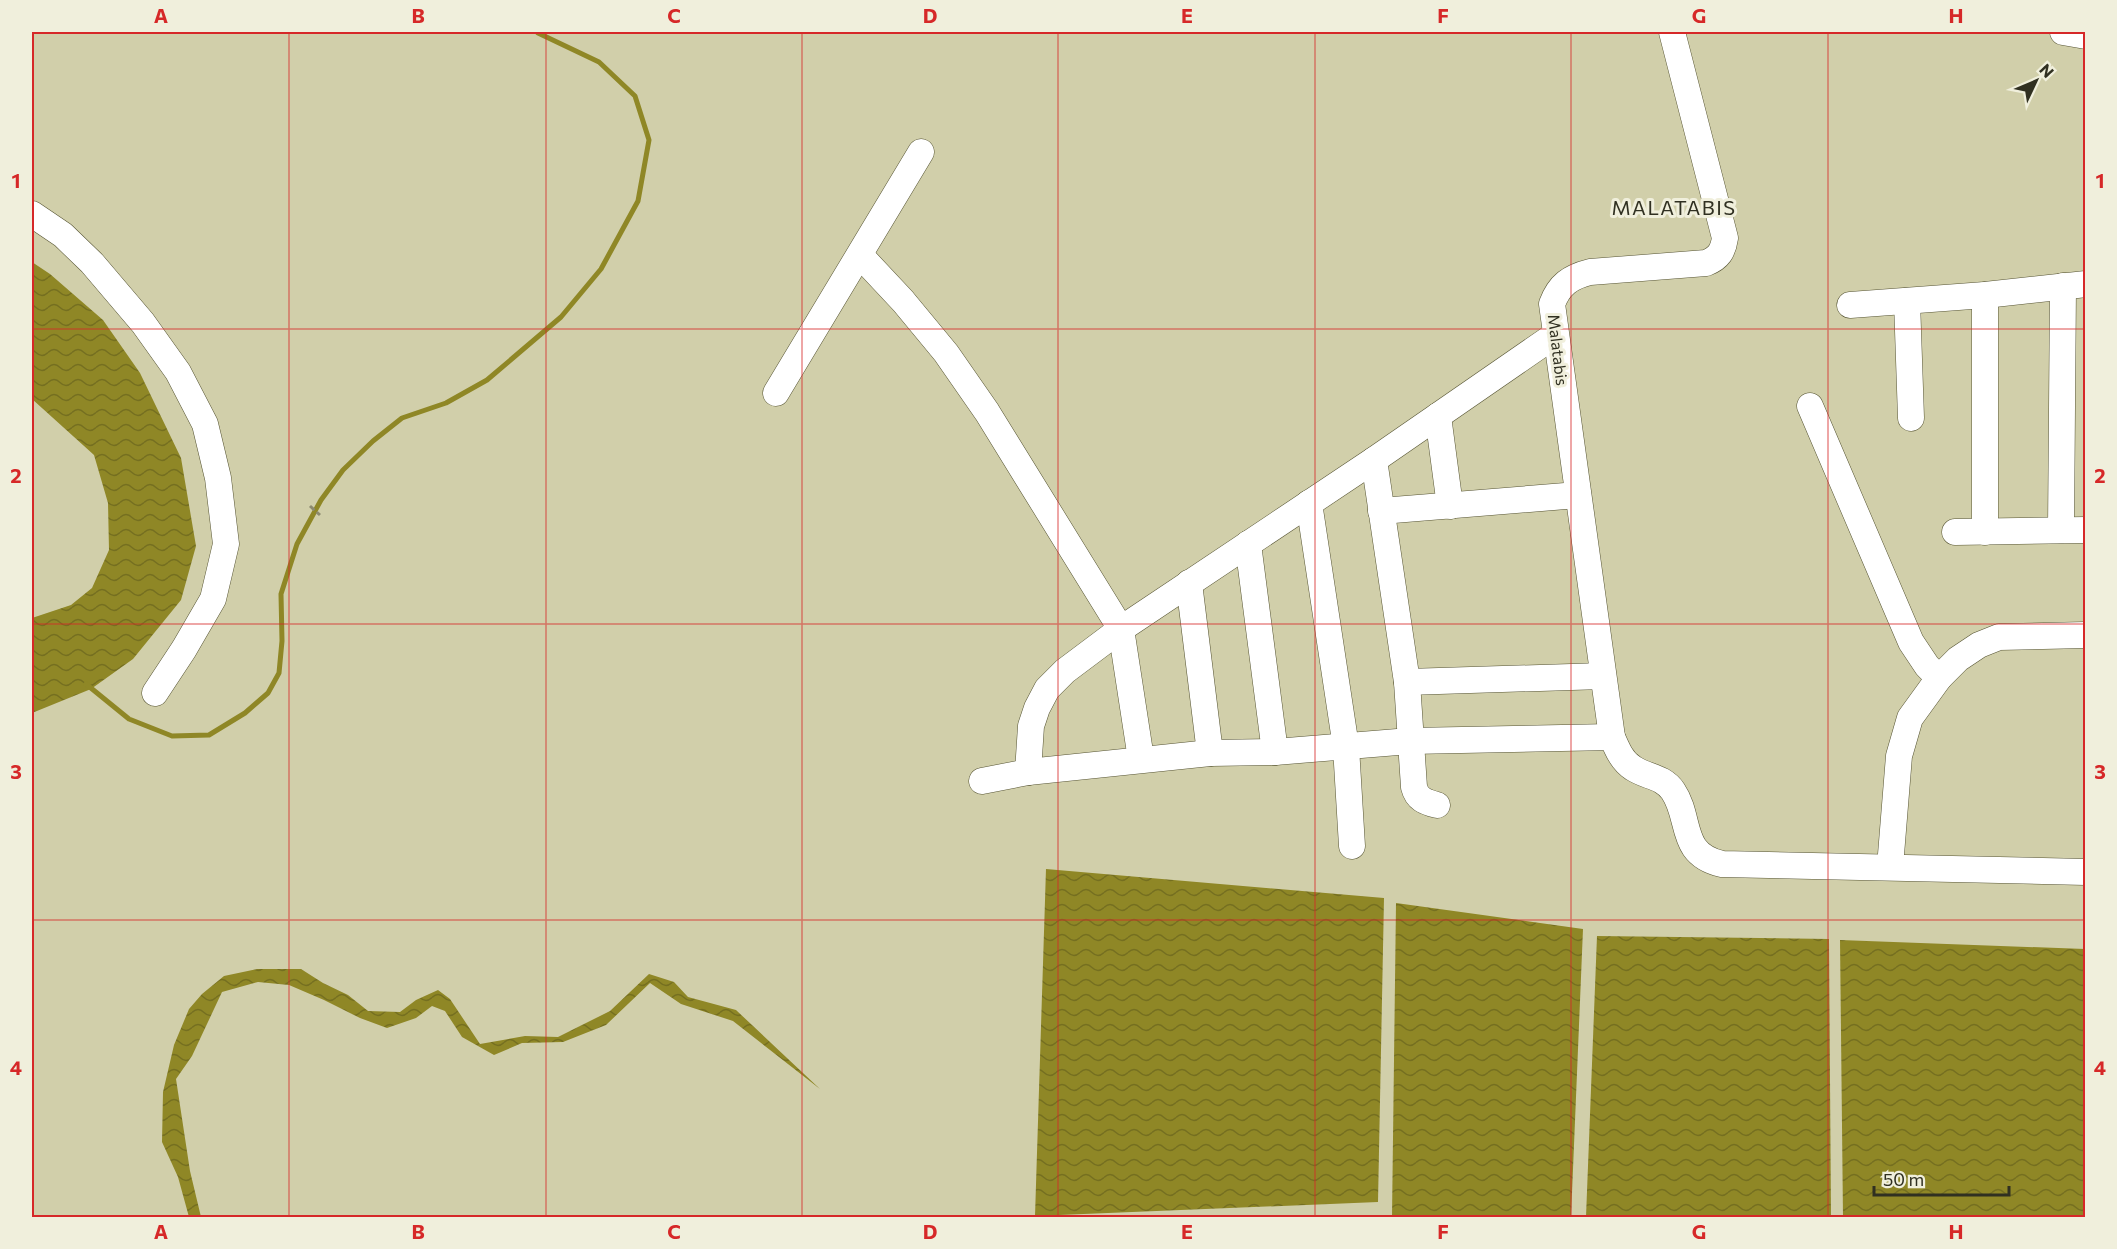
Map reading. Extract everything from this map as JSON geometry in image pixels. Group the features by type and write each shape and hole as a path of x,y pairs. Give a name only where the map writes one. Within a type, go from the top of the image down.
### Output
{"street":[{"name":"Malatabis","path":"1612,737 1552,304 1557,292 1575,276 1590,272 1706,264 1714,260 1724,248 1725,238 1672,32"},
{"path":"2063,32 2085,36"},
{"path":"776,393 921,153"},
{"path":"32,214 63,236 92,263 143,323 178,372 205,424 218,478 226,544 213,598 156,693"},
{"path":"860,255 910,309 946,353 987,412 1121,629 1141,759"},
{"path":"1850,305 1985,295 2074,285 2073,530 1955,532"},
{"path":"1985,295 1985,531"},
{"path":"1907,301 1911,418"},
{"path":"1028,772 1030,726 1047,689 1065,671 1121,629 1374,460 1555,335"},
{"path":"1810,406 1911,642 1927,666 1939,678"},
{"path":"1438,416 1450,506"},
{"path":"1374,460 1407,682 1414,787 1416,795 1425,802 1437,806"},
{"path":"1381,511 1578,495"},
{"path":"1309,503 1346,747 1352,846"},
{"path":"1248,544 1275,752"},
{"path":"1189,583 1210,753"},
{"path":"1890,867 1899,756 1910,718 1939,678 1958,659 1979,645 1998,637 2085,635"},
{"path":"1407,682 1603,676"},
{"path":"982,781 1028,772 1210,753 1275,752 1410,741 1612,737 1623,759 1632,768 1659,779 1673,791 1689,840 1696,850 1712,861 1722,864 2085,872"}],"path":[{"path":"310,506 320,515"}],"water":[{"path":"32,262 50,274 103,320 140,373 181,458 196,546 181,600 133,659 91,689 32,713 32,618 71,605 92,588 109,550 108,503 94,455 32,399"},
{"path":"1046,869 1384,898 1378,1202 1035,1216"},
{"path":"1396,903 1583,929 1571,1217 1392,1217"},
{"path":"1597,936 1829,939 1831,1217 1586,1217"},
{"path":"1840,940 2085,949 2086,1186 2083,1217 1843,1217"},
{"path":"257,969 301,969 348,995 368,1011 400,1012 416,1000 438,990 450,999 480,1044 525,1036 558,1037 610,1011 649,974 674,982 688,997 736,1010 820,1089 733,1021 681,1004 650,983 606,1025 563,1042 522,1043 494,1055 462,1037 445,1011 432,1006 416,1018 387,1028 289,985 258,982 222,992 192,1056 176,1079 190,1171 201,1217 189,1217 178,1177 162,1142 163,1092 174,1045 189,1009 202,994 224,976"}],"waterway":[{"path":"86,684 129,719 172,736 209,735 245,713 268,693 279,673 282,641 281,594 297,544 321,500 343,470 373,441 402,418 446,403 487,380 561,317 601,269 638,201 649,140 635,96 599,62 538,33"}],"district":[{"name":"MALATABIS","path":"1674,208"}]}
